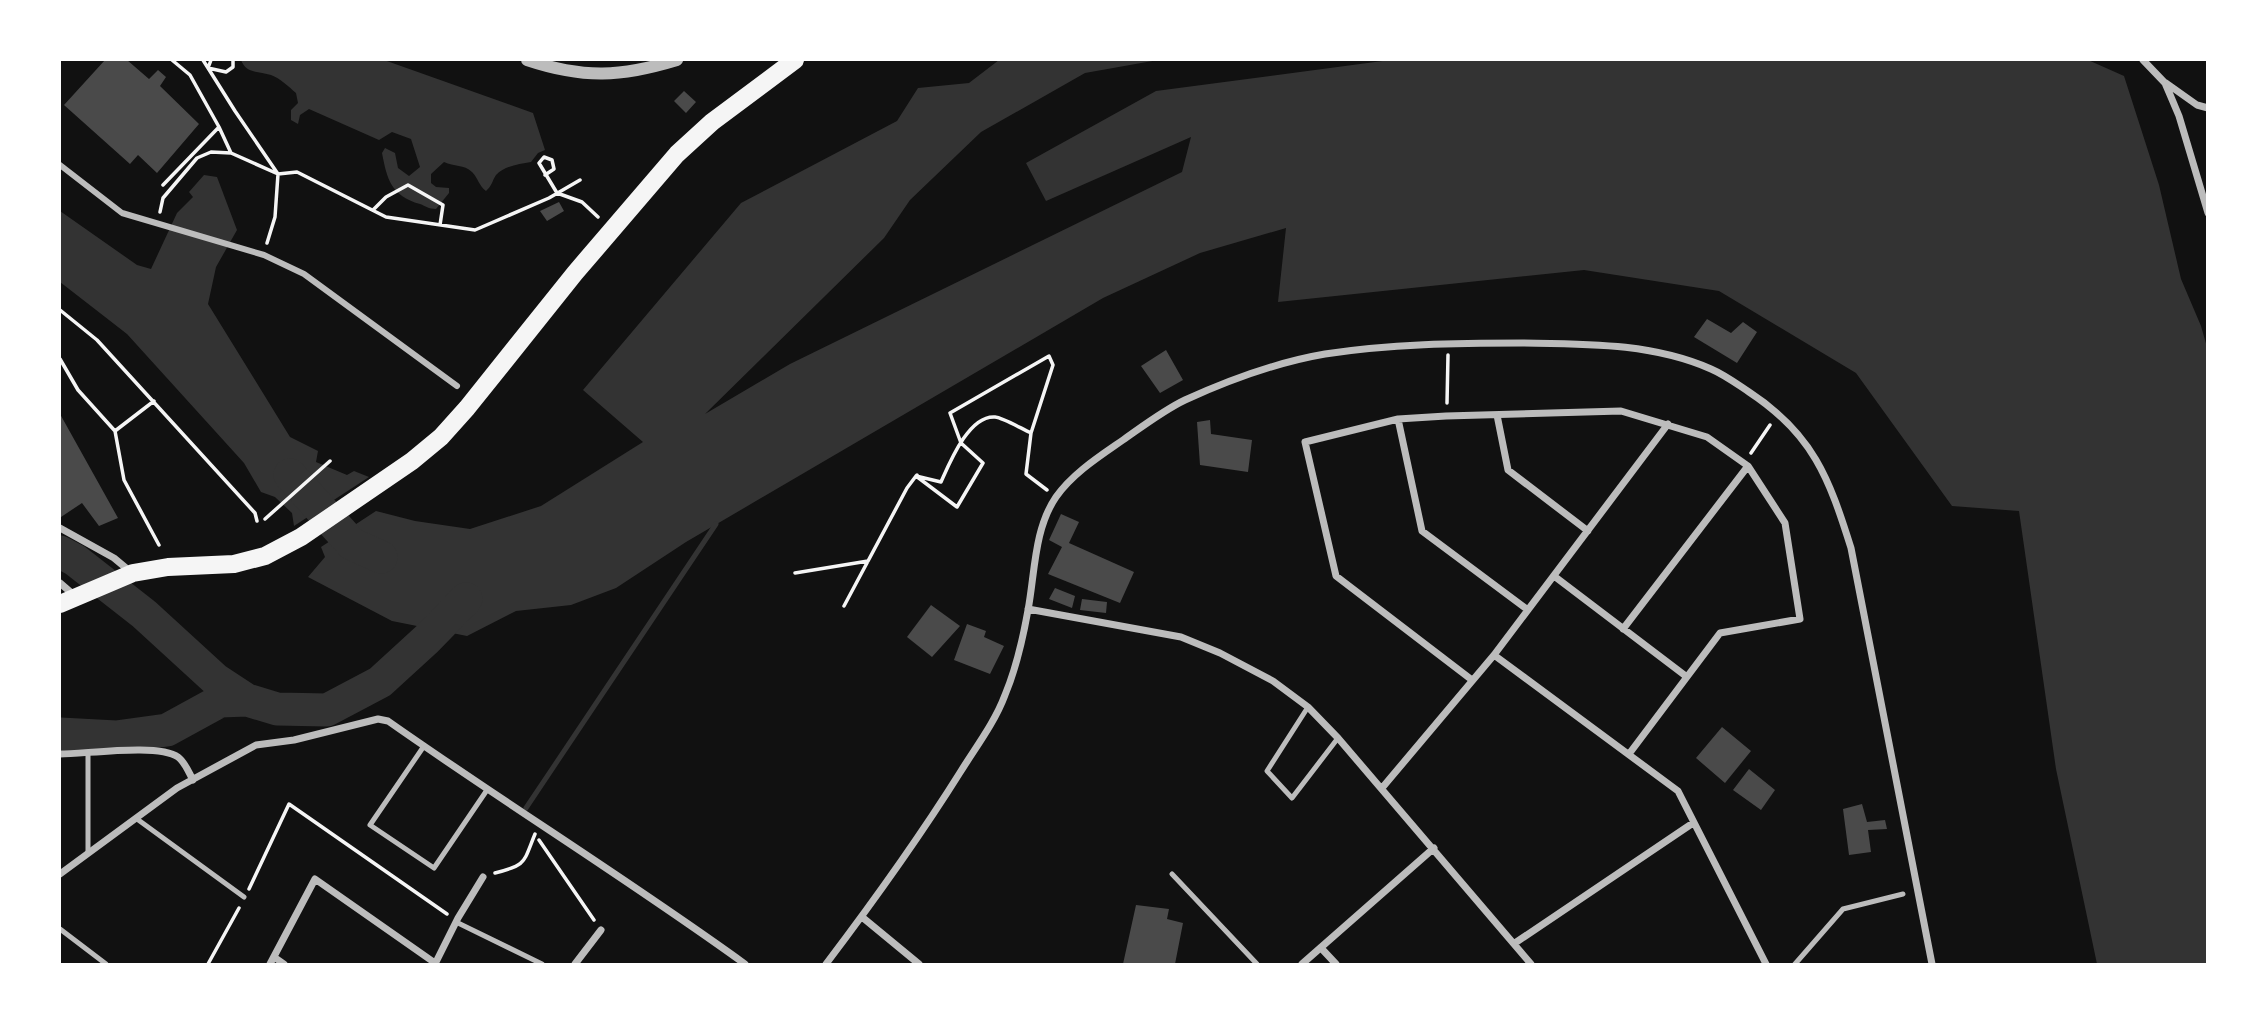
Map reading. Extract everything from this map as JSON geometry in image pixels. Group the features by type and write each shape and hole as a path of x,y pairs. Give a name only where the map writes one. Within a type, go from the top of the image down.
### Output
{"main road":[{"path":"60,604 124,576 168,567 234,564 265,556 301,537 387,480 441,437 467,408 601,242 677,154 712,122 796,60"}],"street":[{"path":"527,60 563,64 600,75 632,72 677,60"},
{"path":"2143,60 2165,83 2197,105 2207,108"},
{"path":"2165,83 2179,116 2207,214"},
{"path":"60,165 122,213 264,255 304,274 457,386"},
{"path":"826,964 927,826 1000,708 1011,680 1028,609 1041,527 1056,497 1093,461 1182,401 1270,368 1322,355 1375,348 1448,344 1568,343 1620,346 1673,355 1713,370 1764,402 1802,437 1816,457 1836,500 1851,548 1932,964"},
{"path":"1472,680 1336,576 1305,442 1398,419 1621,411 1707,437 1746,465 1785,523 1800,619 1720,633 1629,754"},
{"path":"1497,415 1508,470 1588,531"},
{"path":"1398,419 1422,531 1528,610"},
{"path":"1382,788 1494,655 1668,424"},
{"path":"1623,629 1746,465"},
{"path":"60,528 114,558 124,576"},
{"path":"1554,576 1687,677"},
{"path":"60,583 78,596"},
{"path":"1028,609 1181,637 1262,675 1308,707 1382,788 1531,964"},
{"path":"1494,655 1678,791 1766,964"},
{"path":"60,874 177,788 256,745 294,740 378,719 388,721 745,964"},
{"path":"60,754 144,749 165,751 180,758 194,780"},
{"path":"1514,943 1693,823"},
{"path":"1302,964 1434,848"},
{"path":"284,964 272,961 316,879 435,964 483,877"},
{"path":"862,916 919,964"},
{"path":"575,964 601,930"},
{"path":"1321,948 1336,964"}],"lane":[{"path":"1308,707 1267,771 1292,798 1338,738"},
{"path":"424,746 370,825 434,868 487,790"},
{"path":"88,754 88,853"},
{"path":"137,819 244,897"},
{"path":"1172,874 1257,964"},
{"path":"1795,964 1843,909 1903,894"},
{"path":"456,922 542,964"},
{"path":"60,929 106,964"}],"path":[{"path":"172,60 190,75 231,153"},
{"path":"203,60 278,174 275,217 264,255"},
{"path":"208,68 211,60"},
{"path":"208,68 226,72 233,67 233,60"},
{"path":"163,185 219,127"},
{"path":"163,198 197,158 211,152 231,153 278,174 297,172 386,217 475,230 558,193 580,180"},
{"path":"545,175 554,169 552,160 544,157 539,163 545,175 558,193 582,202 598,217"},
{"path":"373,210 386,197 408,185 443,205 440,225"},
{"path":"60,310 97,340 154,401 255,513 257,521"},
{"path":"1446,416 1448,344"},
{"path":"916,476 957,507 983,463 961,443 950,413 1049,356 1053,365 1031,433 1026,474 1056,497"},
{"path":"60,359 78,390 115,431 124,480 159,545"},
{"path":"115,431 154,401"},
{"path":"1746,465 1777,414"},
{"path":"916,476 942,482 961,443 980,420 996,417 1031,433"},
{"path":"265,519 330,461"},
{"path":"844,606 916,476"},
{"path":"795,573 868,561"},
{"path":"525,816 601,930"},
{"path":"483,877 518,867 523,863 535,834"}],"shaded area":[{"path":"241,60 384,60 533,113 545,150 538,153 531,162 503,169 486,191 469,169 444,162 431,174 431,183 436,187 449,188 449,193 436,209 429,208 410,201 397,191 386,171 382,153 385,148 395,153 398,168 409,176 420,167 411,139 392,132 379,140 309,109 300,115 298,124 291,120 291,110 298,103 296,93 274,76 246,68"},
{"path":"999,60 1158,60 1085,73 981,132 910,200 884,238 705,414 790,364 1182,172 1191,137 1046,201 1026,163 1156,91 1390,60 2088,60 2124,76 2159,185 2181,279 2207,347 2207,964 2097,964 2056,769 2019,511 1952,506 1856,373 1719,291 1584,270 1278,302 1286,228 1200,253 1103,298 686,542 616,588 571,605 516,611 467,636 392,621 308,577 325,557 321,547 376,511 415,521 470,529 541,506 643,442 583,390 741,203 897,121 918,88 969,83"},
{"path":"204,175 217,177 237,230 216,267 208,304 290,437 318,451 316,462 347,475 354,471 369,477 294,526 292,513 275,497 261,492 244,463 127,334 60,282 60,211 137,265 151,269 177,213 193,197 189,192"}],"building":[{"path":"105,60 127,60 149,79 158,70 166,77 160,86 199,124 157,173 138,155 130,164 64,105"},
{"path":"684,91 696,102 686,113 674,101"},
{"path":"559,202 564,211 547,221 540,211"},
{"path":"1707,319 1731,333 1743,322 1757,332 1737,363 1694,337"},
{"path":"1166,350 1183,380 1160,393 1141,366"},
{"path":"60,414 118,518 99,526 82,503 61,517"},
{"path":"1210,420 1211,434 1252,440 1248,472 1200,465 1197,422"},
{"path":"1061,514 1079,522 1069,543 1134,572 1120,603 1048,574 1062,547 1049,540"},
{"path":"1055,588 1075,596 1072,608 1049,599"},
{"path":"1082,599 1107,602 1106,613 1080,610"},
{"path":"931,605 960,626 932,657 907,637"},
{"path":"967,624 986,631 984,637 1004,646 990,674 954,660"},
{"path":"1722,727 1751,751 1725,783 1696,758"},
{"path":"1749,769 1775,790 1761,810 1733,790"},
{"path":"1862,804 1867,822 1885,820 1887,829 1868,830 1871,852 1849,855 1843,809"},
{"path":"1136,905 1169,909 1167,919 1183,923 1175,964 1123,964"}],"waterway":[{"path":"290,475 352,544 381,557"},
{"path":"526,808 716,524"},
{"path":"60,552 75,560 144,614 215,679 247,700 277,709 327,710 380,682 466,599"},
{"path":"60,734 116,737 167,730 220,701 247,700"}]}
